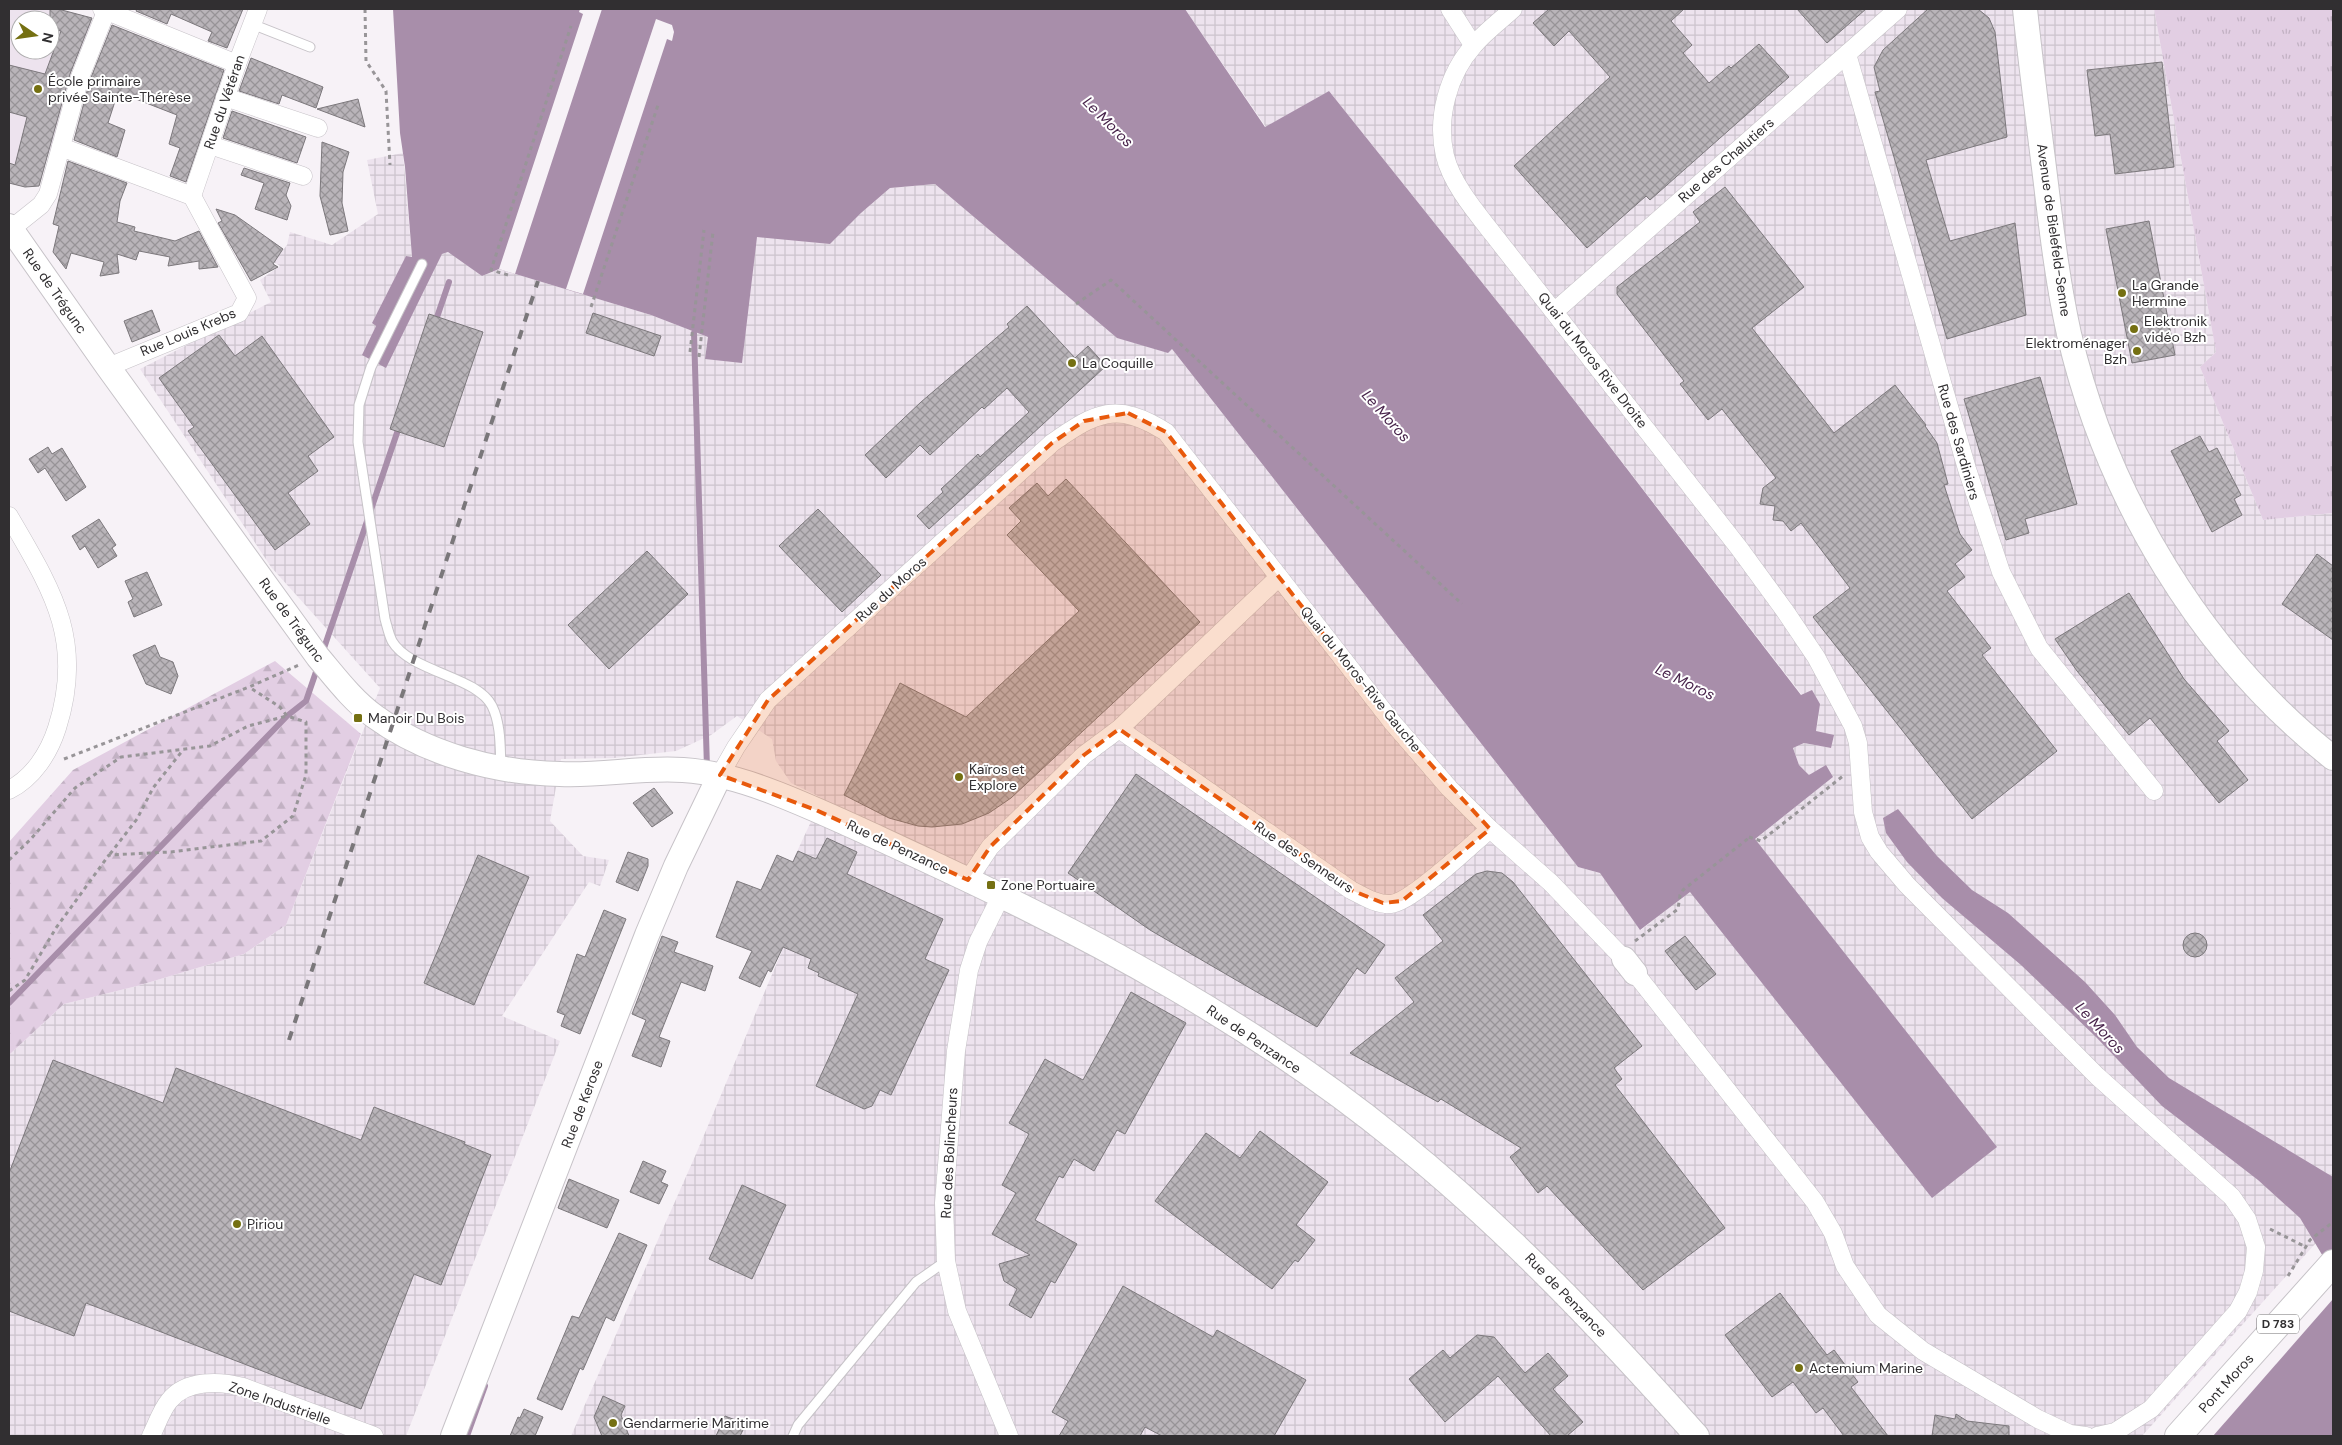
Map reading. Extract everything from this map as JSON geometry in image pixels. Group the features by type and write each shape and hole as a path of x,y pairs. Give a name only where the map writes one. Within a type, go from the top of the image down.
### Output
{"main road":[{"name":"Avenue de Bielefeld-Senne","path":"2025,9 2062,297 2076,360 2110,456 2144,529 2182,592 2204,624 2236,664 2286,717 2333,758"},
{"name":"Rue de Trégunc","path":"10,228 318,657 348,692 372,715 437,750 501,768 559,774 662,769 697,771 720,775"},
{"name":"Rue de Penzance","path":"720,775 775,793 816,810 968,880 1083,937 1209,1008 1285,1059 1384,1130 1456,1190 1522,1250 1578,1307 1697,1436"},
{"name":"Rue de Kerose","path":"453,1436 647,935 676,866 720,775"},
{"name":"Pont Moros","path":"2178,1436 2333,1263"}],"street":[{"path":"10,228 33,213 45,200 80,77 105,9 237,64"},
{"path":"1450,9 1473,45"},
{"name":"Quai du Moros Rive Droite","path":"1513,9 1473,45 1457,68 1448,88 1443,115 1445,155 1450,170 1475,210 1763,579 1816,657 1853,726 1858,743 1866,827 1879,852 1907,885 2097,1076 2232,1197 2253,1233 2256,1259 2248,1292 2238,1311 2151,1409 2115,1432 2097,1436"},
{"name":"Rue des Chalutiers","path":"1555,311 1898,9"},
{"name":"Rue du Vétéran","path":"192,196 225,97 255,16"},
{"name":"Rue des Sardiniers","path":"1847,54 1967,469 2000,572 2039,648 2154,791"},
{"path":"225,97 318,128"},
{"path":"210,145 303,176"},
{"path":"61,147 192,196"},
{"name":"Rue Louis Krebs","path":"108,367 239,313 247,298 192,196"},
{"name":"Quai du Moros-Rive Gauche","path":"1084,421 1104,415 1128,413 1146,420 1166,432 1392,722 1450,788 1490,829 1551,883 1630,966 1815,1202 1833,1233 1845,1266 1878,1315 1923,1351 2038,1419 2070,1434 2086,1436"},
{"name":"Rue du Moros","path":"720,775 732,753 768,700 1052,443 1084,421"},
{"path":"9,516 15,542 58,609 65,634 69,661 60,720 54,738 37,767 27,778 9,790"},
{"path":"968,880 990,847 1084,756 1119,729 1279,577"},
{"name":"Rue des Senneurs","path":"1119,729 1351,890 1383,903 1393,904 1410,896 1490,829"},
{"name":"Rue des Bolincheurs","path":"1001,896 978,942 969,970 956,1052 944,1202 946,1260 957,1310 1009,1436"},
{"name":"Zone Industrielle","path":"151,1436 170,1400 178,1392 210,1382 227,1383 243,1388 374,1436"}],"lane":[{"path":"255,16 310,47"},
{"path":"422,264 372,367 359,406 358,442 385,619 393,642 414,660 477,690 492,705 499,730 501,768"},
{"path":"793,1436 798,1425 916,1282 946,1260"}],"path":[{"path":"365,9 366,61 386,91 390,165"},
{"path":"508,275 491,270 571,26"},
{"path":"591,306 659,102"},
{"path":"690,352 704,230"},
{"path":"699,357 713,232"},
{"path":"1076,304 1111,280 1462,604"},
{"path":"37,767 67,758 249,687 318,657"},
{"path":"109,855 170,852 261,841 293,816 306,775 306,722 287,716 280,708 249,687"},
{"path":"9,860 30,840 75,788 120,757 210,746 248,726 287,716"},
{"path":"9,992 25,980 56,928 137,819 153,788 183,750"},
{"path":"1644,936 1678,909 1681,892 1749,837 1761,842 1841,778"},
{"path":"2243,1214 2306,1247"},
{"path":"2310,1240 2333,1222"}],"highlighted area":[{"path":"1128,413 1166,432 1392,722 1490,829 1402,901 1383,903 1351,890 1119,729 1084,755 990,847 968,880 816,810 720,775 768,700 1052,443 1084,421"}],"shaded area":[{"name":"École primaire privée Sainte-Thérèse","path":"9,9 58,9 86,16 91,24 70,75 51,152 28,144 15,165 9,163"},
{"path":"1185,9 2154,9 2216,352 2200,367 2263,520 2333,513 2333,1224 2142,1436 571,1436 696,1154 784,946 758,935 822,798 791,783 776,761 772,739 737,716 711,735 676,751 614,758 561,759 550,821 583,856 609,860 600,886 589,882 502,1016 560,1041 406,1436 9,1436 9,1055 64,1004 137,986 244,954 286,925 380,688 271,567 140,369 271,302 260,280 280,266 274,262 287,245 290,232 332,245 378,214 367,160 403,153 412,258 406,257 372,323 376,326 363,355 442,254 449,252 482,276 499,269 651,315 708,337 757,236 830,244 861,213 890,188 935,184 1117,338 1172,349 1578,867 1600,873 1641,930 1833,777 1809,775 1799,765 1793,748 1804,743 1830,748 1816,731 1819,717 1812,691 1802,695 1524,335 1329,91 1266,127"}],"green space":[{"path":"2154,9 2333,9 2333,513 2263,520 2200,367 2216,352"},
{"path":"275,661 361,734 286,925 244,954 137,986 64,1004 9,1055 9,842 73,770"}],"water":[{"name":"Le Moros","path":"393,9 1185,9 1265,127 1329,91 1524,335 1801,695 1812,690 1820,704 1816,731 1834,735 1831,748 1804,743 1793,748 1799,765 1809,775 1826,765 1833,777 1755,839 1997,1147 1932,1198 1690,892 1640,930 1600,873 1578,867 1172,349 1168,353 1117,338 935,184 890,188 861,213 830,244 757,237 742,363 705,359 708,337 651,315 499,269 482,276 448,252 442,254 386,368 362,355 376,326 372,323 406,256 412,257 405,167 400,133"},
{"name":"Le Moros","path":"1898,809 1937,856 1972,890 2008,913 2085,982 2115,1015 2137,1047 2169,1078 2333,1177 2333,1273 2300,1218 2258,1180 2162,1106 2096,1037 2021,965 1942,898 1907,862 1886,833 1883,818"},
{"path":"2333,1299 2333,1436 2213,1436"}],"pier":[{"path":"580,9 602,9 515,274 499,269 583,14 579,12"},
{"path":"656,19 672,25 674,32 672,41 667,39 583,294 566,289"}],"building":[{"name":"École primaire privée Sainte-Thérèse","path":"58,9 92,18 70,74 39,186 25,187 9,183 9,163 15,165 27,117 9,112 9,65 45,74 50,60 60,60 60,10 50,10"},
{"path":"137,9 243,9 227,48 208,41 212,32 171,14 167,24 136,11"},
{"path":"1549,9 1684,9 1671,21 1692,45 1683,53 1709,83 1729,66 1731,68 1759,44 1789,77 1650,200 1646,196 1587,248 1514,166 1610,77 1569,31 1554,46 1533,23"},
{"path":"1797,9 1866,9 1827,43"},
{"path":"1928,9 1978,9 1989,18 1995,32 2007,137 1926,160 1950,241 2015,223 2026,315 1947,339 1875,92 1880,91 1874,67 1883,50"},
{"path":"112,25 224,70 186,182 170,176 180,148 169,144 177,115 118,92 108,123 125,130 117,157 74,140 90,80"},
{"path":"251,58 323,87 316,108 282,95 279,104 239,91"},
{"path":"2162,62 2174,167 2115,174 2110,134 2095,136 2087,70"},
{"path":"358,99 365,127 317,109"},
{"path":"232,111 306,137 297,163 223,138"},
{"path":"322,142 349,152 343,172 342,203 348,231 330,235 320,196"},
{"path":"68,161 127,183 120,201 117,222 135,227 134,231 175,241 199,231 218,267 199,269 199,261 168,266 170,257 139,251 136,260 117,254 119,273 100,276 104,262 71,253 66,269 53,252 59,226 53,224"},
{"path":"244,168 290,183 286,195 291,206 287,220 255,209 264,183 241,175"},
{"path":"1725,187 1804,287 1752,328 1834,433 1895,385 1926,425 1937,443 1948,484 1944,485 1960,534 1972,550 1955,564 1965,577 1947,591 1991,648 1982,655 2057,751 1972,819 1813,617 1850,588 1801,523 1791,531 1783,521 1773,520 1775,506 1760,504 1763,488 1776,478 1722,409 1708,420 1680,384 1684,381 1617,294 1617,287 1700,222 1693,212"},
{"path":"216,209 235,215 283,249 273,264 278,267 251,281 218,223 222,221"},
{"path":"2149,221 2175,355 2132,363 2106,229"},
{"path":"1027,306 1075,358 1088,346 1106,366 929,529 917,516 943,492 941,489 978,454 980,457 1029,412 1007,388 984,409 982,407 930,455 920,445 886,478 865,455 921,402 1009,327 1007,324"},
{"path":"152,310 160,331 132,342 124,321"},
{"path":"593,313 661,336 654,356 586,333"},
{"path":"429,314 483,332 444,447 390,429"},
{"path":"219,335 235,356 262,336 334,437 308,456 318,471 288,493 310,524 275,550 188,431 194,427 159,378"},
{"path":"2040,377 2077,504 2025,519 2029,533 2006,540 1964,399"},
{"path":"2200,436 2209,452 2217,448 2241,495 2234,499 2242,515 2212,532 2171,451"},
{"path":"48,447 52,454 62,448 86,487 66,501 45,468 38,473 29,459"},
{"path":"1066,479 1200,622 1011,798 989,813 962,824 932,827 918,826 889,818 844,795 900,683 966,717 1079,611 1007,535 1021,521 1009,508 1037,483 1048,496"},
{"path":"818,509 881,575 842,612 779,546"},
{"path":"99,519 116,545 112,548 117,556 98,568 85,546 80,550 72,536"},
{"path":"647,551 688,594 609,669 568,625"},
{"path":"2317,554 2333,566 2333,640 2282,604"},
{"path":"147,572 162,605 134,617 128,602 133,599 125,581"},
{"path":"2129,593 2184,679 2229,731 2217,741 2248,780 2219,803 2150,718 2129,735 2077,671 2055,639"},
{"path":"155,645 160,657 173,662 178,676 171,694 146,684 133,655"},
{"path":"1136,774 1385,945 1365,974 1357,968 1317,1027 1150,930 1068,873"},
{"path":"654,788 673,813 652,827 633,803"},
{"path":"827,838 857,852 847,874 943,919 925,959 949,970 891,1095 880,1090 872,1106 864,1109 816,1086 858,994 818,976 819,973 808,968 811,959 783,947 771,972 768,970 760,987 739,978 752,951 716,937 737,881 761,890 777,855 793,862 798,851 816,859"},
{"path":"628,852 648,859 648,866 638,891 616,882"},
{"path":"478,855 529,877 474,1005 424,983"},
{"path":"1487,871 1502,873 1513,882 1642,1046 1614,1068 1622,1079 1615,1085 1725,1228 1643,1290 1547,1186 1538,1193 1510,1157 1521,1148 1441,1099 1438,1102 1350,1053 1414,1002 1395,978 1443,941 1423,915 1476,874"},
{"path":"604,910 626,919 580,1034 561,1026 565,1015 557,1012 577,954 585,957"},
{"path":"2195,933 2204,936 2207,945 2204,954 2195,957 2186,954 2183,945 2186,936"},
{"path":"662,936 678,942 674,952 713,966 705,991 681,982 659,1037 670,1041 661,1067 632,1056 646,1020 632,1014"},
{"path":"1685,936 1716,974 1696,990 1665,951"},
{"path":"1131,992 1186,1023 1125,1134 1117,1130 1094,1171 1074,1159 1063,1178 1059,1176 1035,1220 1077,1244 1055,1283 1051,1281 1031,1318 1009,1305 1017,1289 1004,1281 999,1264 1030,1255 992,1234 1016,1193 1002,1185 1029,1134 1009,1123 1045,1059 1083,1080"},
{"name":"Piriou","path":"53,1060 163,1103 176,1068 361,1140 374,1107 465,1142 464,1144 491,1155 441,1285 414,1274 361,1409 86,1303 74,1336 9,1311 9,1173"},
{"path":"1260,1131 1328,1182 1296,1225 1315,1240 1298,1262 1295,1260 1272,1289 1155,1201 1206,1133 1240,1158"},
{"path":"643,1161 666,1171 661,1182 668,1185 659,1204 630,1192"},
{"path":"569,1179 619,1200 607,1228 558,1208"},
{"path":"742,1185 786,1205 752,1279 709,1259"},
{"path":"619,1233 647,1245 614,1321 606,1317 583,1370 580,1368 562,1410 537,1399 572,1316 579,1318"},
{"path":"1123,1286 1213,1337 1217,1330 1306,1380 1274,1436 1162,1436 1145,1427 1140,1436 1059,1436 1068,1421 1052,1412"},
{"name":"Actemium Marine","path":"1780,1293 1827,1355 1834,1350 1858,1382 1851,1387 1888,1436 1844,1436 1823,1408 1816,1413 1793,1382 1772,1397 1725,1335"},
{"path":"1477,1335 1494,1337 1525,1373 1548,1353 1568,1376 1553,1389 1583,1422 1567,1436 1551,1436 1498,1376 1445,1422 1409,1379 1443,1350 1450,1358"},
{"name":"Gendarmerie Maritime","path":"603,1396 625,1406 621,1415 629,1436 602,1436 594,1417"},
{"path":"524,1409 543,1417 535,1436 510,1436 518,1417 520,1418"},
{"name":"Actemium Marine","path":"1956,1414 1967,1421 2009,1426 2009,1436 1932,1436 1935,1415 1955,1419"},
{"name":"Gendarmerie Maritime","path":"725,1416 746,1424 740,1436 716,1436"}],"waterway":[{"path":"435,323 449,282"},
{"path":"694,333 707,768"},
{"path":"322,654 400,424"},
{"path":"9,1003 287,716 306,701 318,666"},
{"path":"467,1436 485,1386"}],"railway":[{"path":"289,1040 538,281"}],"place":[{"name":"École primaire privée Sainte-Thérèse","path":"38,89"},
{"name":"La Grande Hermine","path":"2122,293"},
{"name":"Elektronik vidéo Bzh","path":"2134,329"},
{"name":"Elektroménager Bzh","path":"2137,351"},
{"name":"La Coquille","path":"1072,363"},
{"name":"Manoir Du Bois","path":"358,718"},
{"name":"Kaïros et Explore","path":"959,777"},
{"name":"Zone Portuaire","path":"991,885"},
{"name":"Piriou","path":"237,1224"},
{"name":"Actemium Marine","path":"1799,1368"},
{"name":"Gendarmerie Maritime","path":"613,1423"}]}
